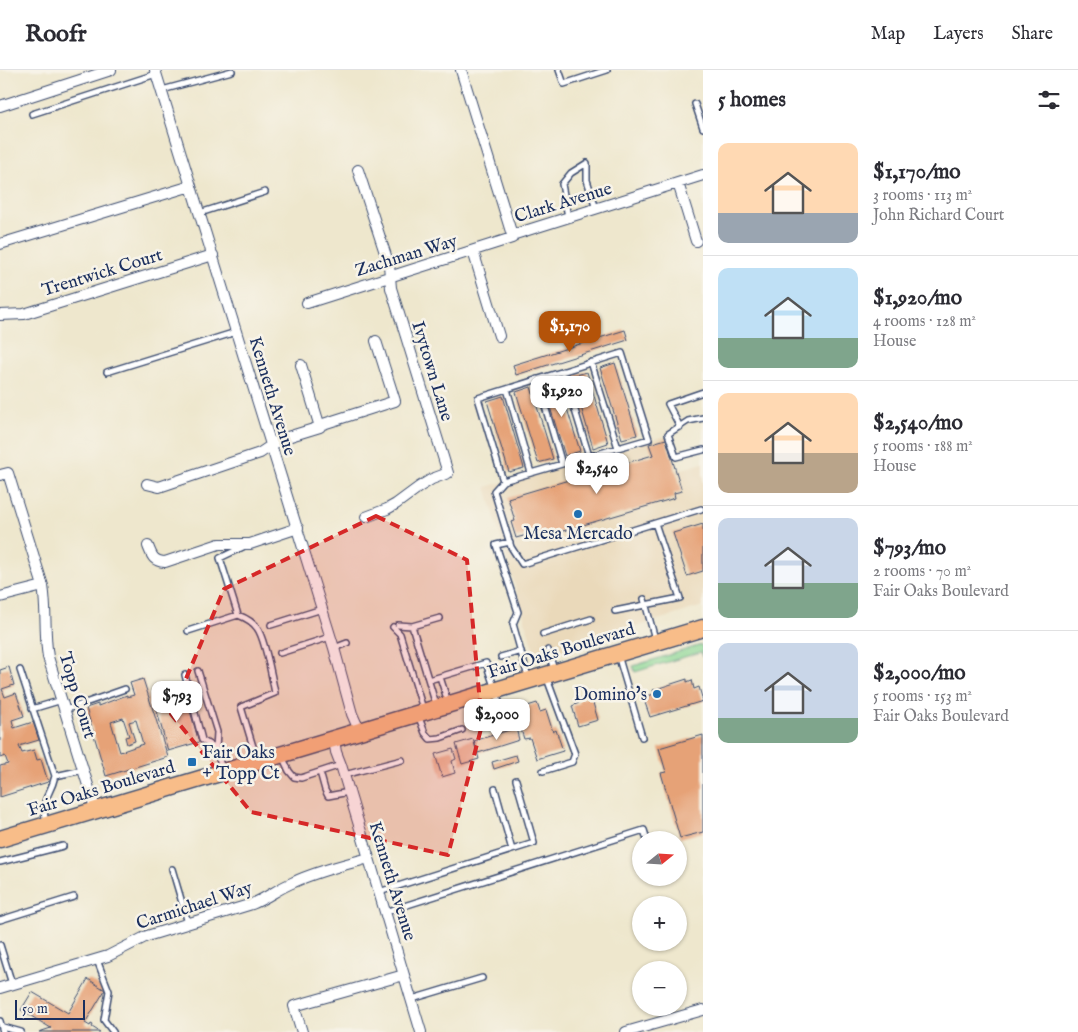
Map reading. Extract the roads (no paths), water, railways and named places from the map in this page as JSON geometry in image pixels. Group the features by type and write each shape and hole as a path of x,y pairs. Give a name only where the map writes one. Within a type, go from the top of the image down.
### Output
{"main road":[{"name":"Fair Oaks Boulevard","path":"0,839 703,628"}],"street":[{"path":"0,106 111,70"},
{"name":"Clark Avenue","path":"461,70 512,235 703,175"},
{"name":"Kenneth Avenue","path":"156,72 298,528 352,714 360,732"},
{"name":"Ivytown Lane","path":"358,170 389,265 391,288 448,474 432,479 396,504 366,517"},
{"path":"678,183 696,241"},
{"path":"0,244 191,186"},
{"name":"Zachman Way","path":"307,303 473,251 512,238 512,235"},
{"path":"473,251 499,336"},
{"name":"Trentwick Court","path":"0,315 24,314 213,255"},
{"path":"146,484 159,487 260,453 281,439 395,401 376,341"},
{"path":"301,365 320,425"},
{"name":"Topp Court","path":"0,475 8,473 43,586 46,605 46,644 96,811"},
{"path":"148,546 153,559 157,562 165,562 219,544 250,544 298,528"},
{"path":"0,597 43,586"},
{"name":"Kenneth Avenue","path":"334,740 336,752 421,1032"},
{"name":"Carmichael Way","path":"0,988 114,954 147,936 252,904 292,882 369,858"},
{"path":"302,1032 294,1006 404,975"},
{"path":"626,1032 703,1010"}],"lane":[{"path":"162,90 232,70"},
{"path":"559,70 564,84 607,70"},
{"path":"32,114 156,72"},
{"path":"695,104 703,128"},
{"path":"568,218 562,184 571,173 587,163 587,180 596,209"},
{"path":"200,213 265,192"},
{"path":"107,372 236,332"},
{"path":"503,481 478,398 622,353 649,439 503,481 494,491 510,542 522,564 701,509"},
{"path":"591,362 618,448"},
{"path":"563,371 589,456"},
{"path":"537,379 562,464"},
{"path":"507,389 531,473"},
{"path":"680,427 668,404 703,392"},
{"path":"703,418 688,421 668,434 676,457 703,450"},
{"path":"616,612 645,602 680,598 655,523"},
{"path":"510,542 496,546 518,612 512,624 529,681"},
{"path":"238,615 220,558 250,544"},
{"path":"645,602 656,643"},
{"path":"271,626 322,609"},
{"path":"188,631 238,615 248,619 258,629 275,692 241,707 258,762"},
{"path":"432,710 395,626 412,626 440,618"},
{"path":"543,634 591,619"},
{"path":"412,626 429,680 432,710"},
{"path":"280,653 331,637"},
{"path":"334,648 347,643"},
{"path":"543,771 572,762 575,754 550,674 548,650"},
{"path":"501,658 521,651"},
{"path":"618,654 642,737"},
{"path":"429,680 486,663 502,710 500,718 494,721 484,719 474,698"},
{"path":"20,670 55,776 45,799 43,811 46,825"},
{"path":"198,671 217,732 216,749 223,772"},
{"path":"184,675 202,740 216,749"},
{"path":"440,677 425,733 430,739 440,738 462,730"},
{"path":"32,709 63,705 125,690"},
{"path":"282,755 289,771 294,777 301,778 320,772 402,760"},
{"path":"55,776 83,770"},
{"path":"320,772 328,796 349,792"},
{"path":"379,892 534,843 516,780"},
{"path":"495,789 512,850"},
{"path":"385,912 632,834"},
{"path":"0,862 63,846"},
{"path":"172,869 188,923"},
{"path":"0,920 74,897"},
{"path":"0,945 13,984"},
{"path":"97,959 109,992 104,1020 113,1032"},
{"path":"411,1000 482,978"},
{"path":"0,1021 3,1030 21,1032"}],"place":[{"name":"Mesa Mercado","path":"578,514"},
{"name":"Domino's","path":"657,694"},
{"name":"Fair Oaks + Topp Ct","path":"192,762"}]}
